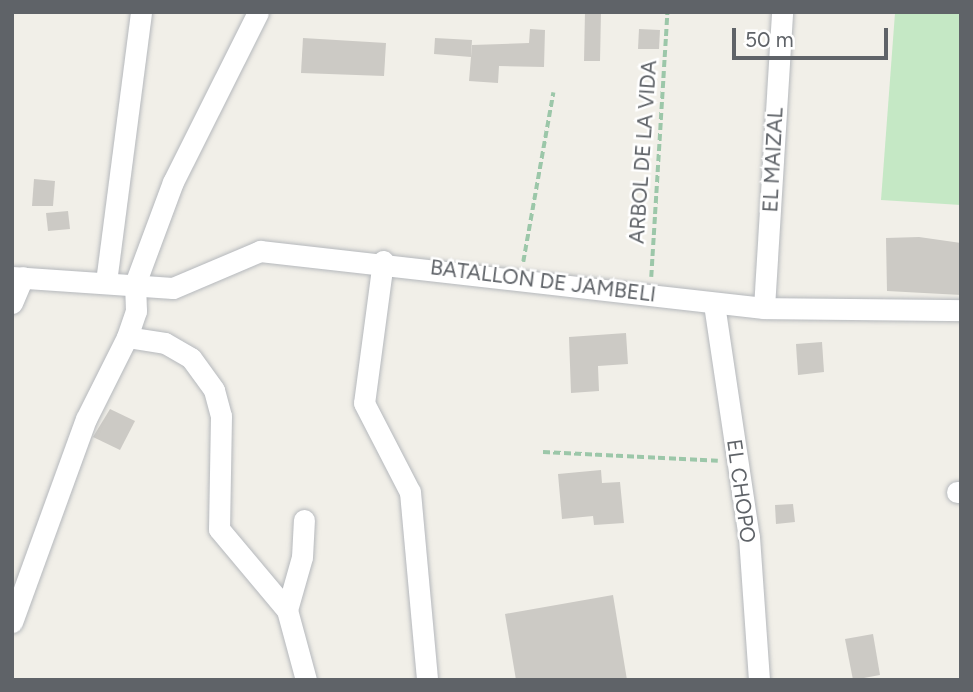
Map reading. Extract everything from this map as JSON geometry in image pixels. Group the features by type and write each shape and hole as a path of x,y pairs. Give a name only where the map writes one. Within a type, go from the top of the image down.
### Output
{"street":[{"path":"106,282 141,12"},
{"path":"12,622 86,419 127,337 136,311 135,284 191,137 258,12"},
{"name":"EL MAIZAL","path":"764,308 782,12"},
{"name":"BATALLON DE JAMBELI","path":"18,277 173,288 260,251 383,261 519,281 650,293 764,308 961,310"},
{"path":"383,261 365,404 410,492 427,680"},
{"path":"12,303 18,277"},
{"name":"EL CHOPO","path":"714,303 738,462 759,680"},
{"path":"127,337 165,343 191,358 214,390 221,416 219,529 287,610 306,680"},
{"path":"287,610 302,557 304,520"}],"path":[{"name":"ARBOL DE LA VIDA","path":"650,293 667,12"},
{"path":"519,281 553,93"},
{"path":"543,452 738,462"}],"green space":[{"path":"895,13 961,13 961,205 881,200"}],"building":[{"path":"585,12 601,12 600,61 584,61"},
{"path":"530,29 545,30 544,67 499,66 498,83 469,81 472,45 529,43"},
{"path":"639,29 660,30 659,49 638,49"},
{"path":"303,38 386,43 384,76 301,73"},
{"path":"435,38 472,40 471,57 434,54"},
{"path":"34,179 55,181 53,206 32,206"},
{"path":"68,211 70,229 48,231 46,213"},
{"path":"919,237 961,243 961,295 887,291 886,238"},
{"path":"626,333 628,364 598,366 599,391 571,393 569,337"},
{"path":"822,342 824,372 798,375 796,344"},
{"path":"110,409 135,421 120,450 93,437"},
{"path":"601,470 602,483 620,482 624,523 594,525 593,516 562,519 558,474"},
{"path":"793,504 795,522 776,524 775,505"},
{"path":"613,595 627,680 516,680 505,614"},
{"path":"873,634 880,675 853,680 845,639"}]}
